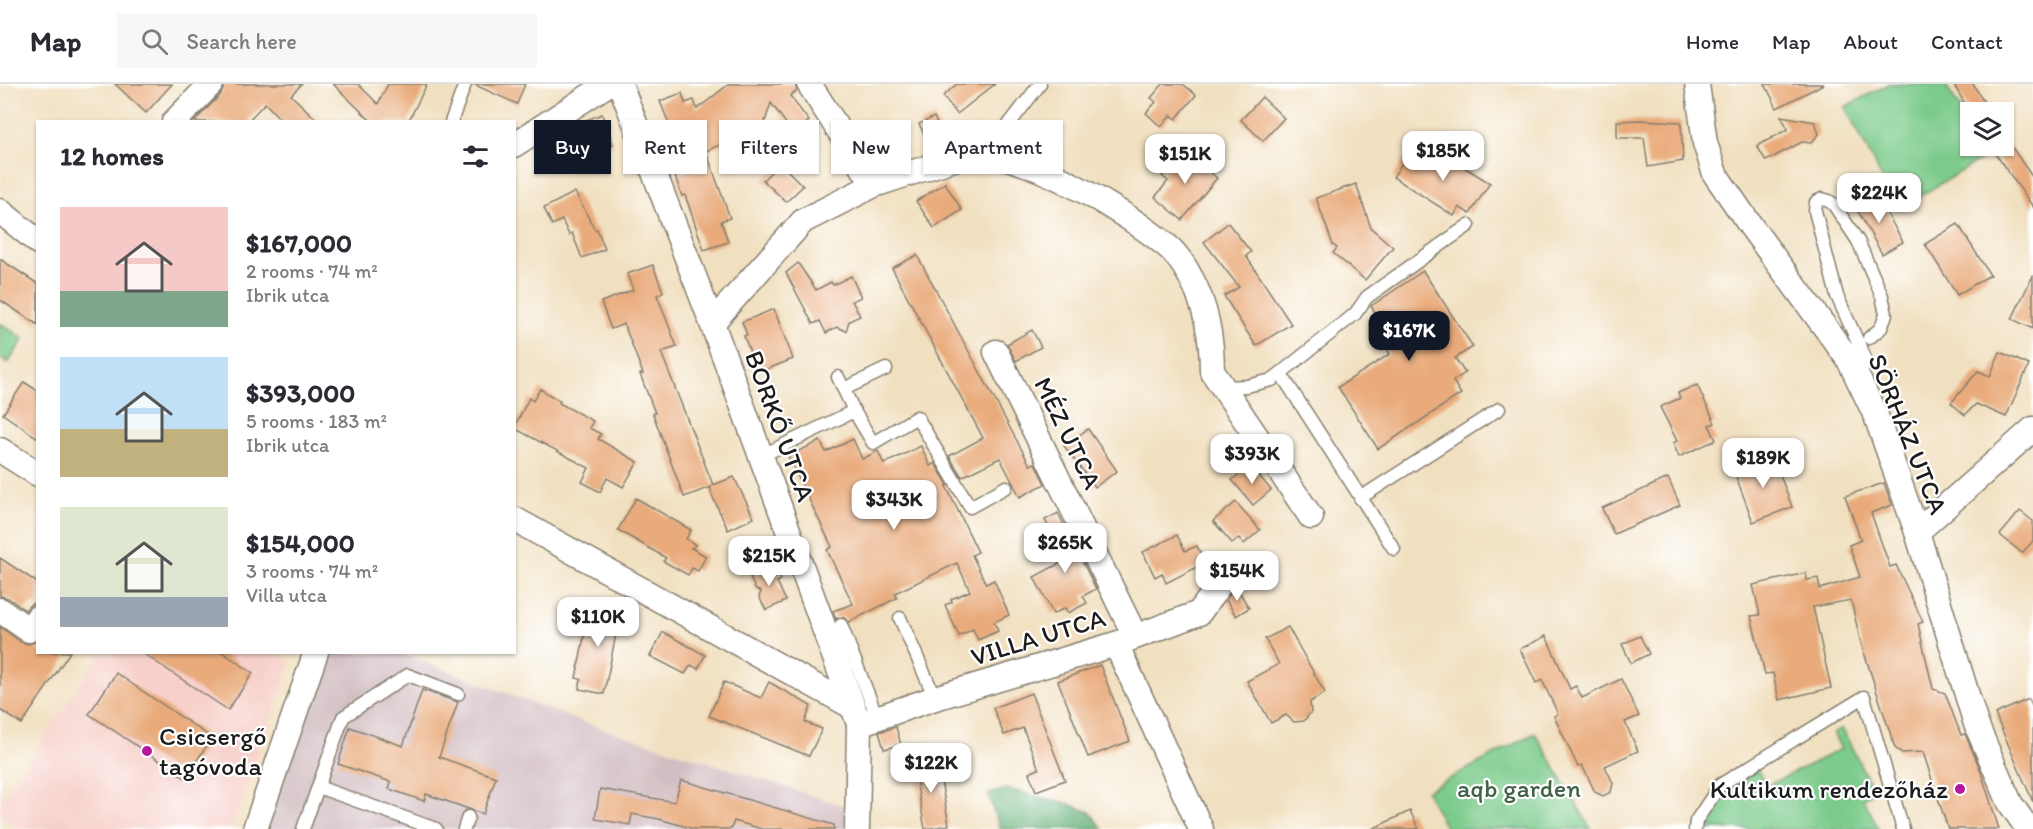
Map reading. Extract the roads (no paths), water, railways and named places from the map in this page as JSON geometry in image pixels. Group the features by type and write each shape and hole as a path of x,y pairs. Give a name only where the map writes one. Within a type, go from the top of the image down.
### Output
{"street":[{"path":"176,120 211,84"},
{"path":"516,144 608,84"},
{"name":"BORKŐ UTCA","path":"620,84 761,456 863,716 857,829"},
{"path":"809,84 873,185"},
{"name":"SÖRHÁZ UTCA","path":"1697,84 1705,143 1715,174 1849,360 1876,416 1917,532 1976,724 2010,803 2028,829"},
{"path":"712,323 803,221 873,185 923,169"},
{"path":"1045,174 1076,188 1131,220 1169,247 1191,278 1206,314 1212,342 1212,371 1311,517"},
{"path":"0,211 36,240"},
{"name":"MÉZ UTCA","path":"996,352 1125,640 1201,829"},
{"path":"1917,532 2033,429"},
{"path":"0,450 36,473"},
{"path":"516,520 863,716"},
{"name":"VILLA UTCA","path":"863,716 935,698 1125,640 1198,613 1220,584"},
{"path":"0,610 29,630 36,620"},
{"path":"255,829 315,654"}],"lane":[{"path":"452,120 465,84"},
{"path":"1012,120 1040,84"},
{"path":"1860,382 1865,357 1835,285 1815,211 1816,202 1822,199 1834,206 1858,241 1882,296 1886,314 1881,328 1869,338"},
{"path":"1223,387 1247,386 1272,380 1355,314 1367,297 1469,225"},
{"path":"844,389 886,369"},
{"path":"1281,374 1394,549"},
{"path":"838,377 873,443 917,417 970,507 1006,487"},
{"path":"1360,498 1498,409"},
{"path":"761,456 855,411"},
{"path":"900,618 935,698"},
{"path":"841,625 863,716"},
{"path":"303,829 343,717 408,675 458,694"},
{"path":"1695,829 1696,820 1720,785 1864,697 1903,829"},
{"path":"318,787 436,829"}],"place":[{"name":"Csicsergő tagóvoda","path":"147,751"},
{"name":"Kultikum rendezőház","path":"1960,789"}],"park label":[{"name":"aqb garden","path":"1519,788"}]}
